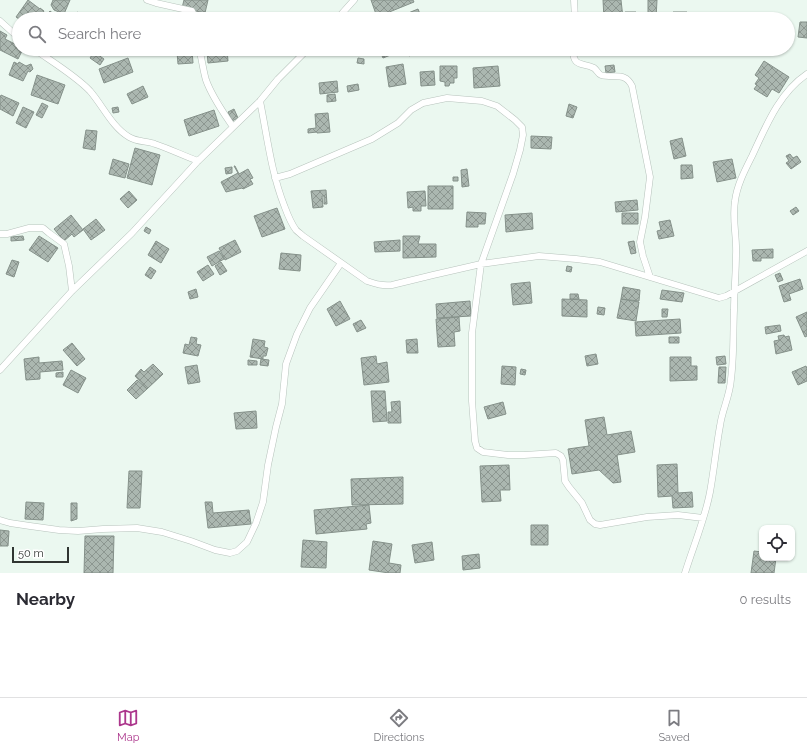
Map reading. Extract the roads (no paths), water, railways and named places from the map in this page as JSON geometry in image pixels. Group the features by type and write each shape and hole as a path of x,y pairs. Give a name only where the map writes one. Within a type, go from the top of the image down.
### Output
{"street":[{"path":"147,0 192,12"},
{"path":"343,12 354,0"},
{"path":"574,0 575,12"},
{"path":"0,21 12,32"},
{"path":"44,56 90,91 119,129 129,137 137,141 149,142 162,146 198,161"},
{"path":"201,56 206,79 216,102 233,127"},
{"path":"0,370 72,291 132,233 198,161 260,100 301,56"},
{"path":"573,56 573,58 581,64 594,68 600,74 625,77 632,86 650,177 646,217 640,242 650,277"},
{"path":"685,573 710,493 720,425 729,393 731,379 734,349 734,291 736,254 734,224 735,201 739,182 767,123 778,105 789,90 807,74"},
{"path":"275,178 290,174 372,139 398,123 411,110 423,103 446,98 482,101 497,106 515,120 522,127 523,135 520,150 481,264 472,333 472,401 475,441 477,448 483,452 524,455 556,453 561,456 566,481 582,503 590,520 595,524 600,525 647,517 678,516 703,518"},
{"path":"260,100 275,178 288,217 297,231 367,281 377,285 385,286 405,283 481,264 540,256 600,262 719,298 726,296 807,251"},
{"path":"0,234 6,234 29,228 43,228 64,244 69,266 72,291"},
{"path":"0,520 10,523 59,530 78,531 103,528 137,528 162,532 222,552 230,553 237,551 247,542 256,523 263,502 268,465 282,404 286,364 297,334 310,308 341,263"}]}
